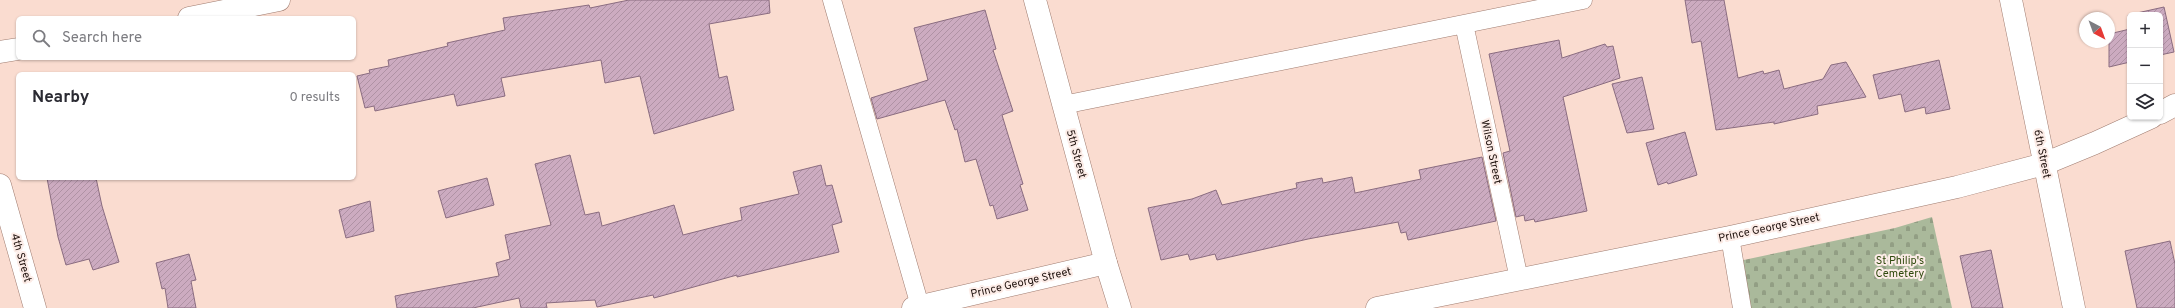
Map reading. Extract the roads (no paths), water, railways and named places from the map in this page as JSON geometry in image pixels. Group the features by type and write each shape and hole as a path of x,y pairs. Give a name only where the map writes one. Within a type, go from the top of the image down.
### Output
{"street":[{"path":"199,16 279,0"},
{"name":"5th Street","path":"1035,0 1106,263 1120,308"},
{"name":"6th Street","path":"2011,0 2074,308"},
{"path":"0,52 16,49"},
{"path":"2163,111 2175,105"},
{"name":"Prince George Street","path":"1377,308 1442,301 1519,279 1949,189 2044,164 2145,120"},
{"name":"4th Street","path":"0,185 35,308"},
{"name":"Prince George Street","path":"917,307 1106,263"}],"lane":[{"path":"832,0 917,307"},
{"path":"1063,105 1583,0"},
{"name":"Wilson Street","path":"1464,24 1519,279"},
{"path":"1730,236 1742,308"}],"park label":[{"name":"St Philip's Cemetery","path":"1900,267"}]}
